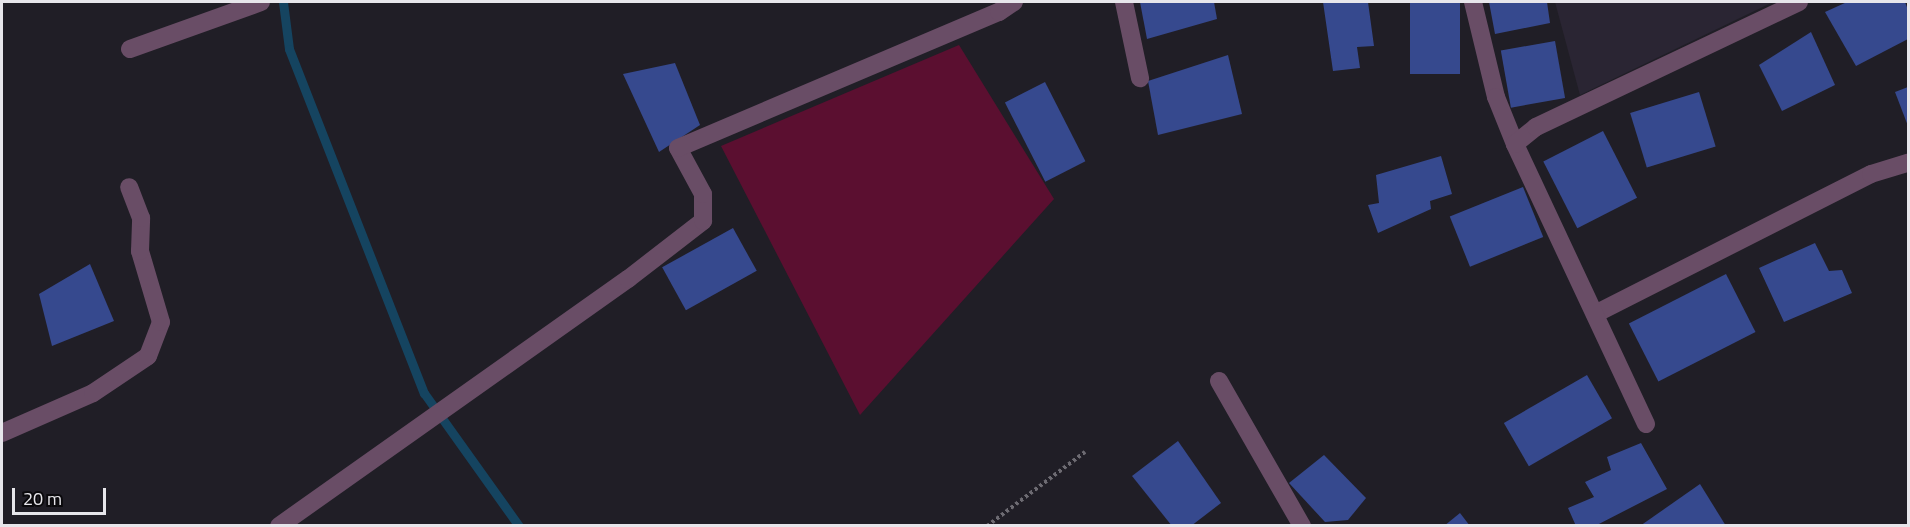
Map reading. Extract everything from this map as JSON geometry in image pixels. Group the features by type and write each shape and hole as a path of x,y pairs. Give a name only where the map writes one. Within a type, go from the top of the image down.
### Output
{"street":[{"path":"130,49 261,2"},
{"path":"279,525 619,286 703,221 703,194 678,148 999,12 1014,2"},
{"path":"1124,2 1140,78"},
{"path":"1473,2 1496,96 1515,144 1646,424"},
{"path":"1515,144 1536,127 1799,2"},
{"path":"1595,314 1871,174 1908,163"},
{"path":"2,433 93,393 148,356 161,322 140,251 141,218 129,187"},
{"path":"1219,381 1302,525"}],"path":[{"path":"987,525 1085,452"}],"shaded area":[{"path":"1555,2 1773,2 1580,95"},
{"path":"959,45 1054,199 860,415 721,146"}],"building":[{"path":"1140,2 1214,2 1217,19 1147,39"},
{"path":"1323,2 1368,2 1374,46 1357,47 1360,68 1333,71"},
{"path":"1410,2 1460,2 1460,74 1410,74"},
{"path":"1489,2 1547,2 1550,23 1495,34"},
{"path":"1847,2 1905,2 1908,10 1908,39 1856,66 1825,12"},
{"path":"1811,32 1835,85 1782,111 1759,65"},
{"path":"1555,41 1565,98 1511,108 1501,51"},
{"path":"1228,55 1242,114 1158,135 1148,81"},
{"path":"675,63 700,125 659,152 623,74"},
{"path":"1045,82 1085,161 1045,182 1005,102"},
{"path":"1908,87 1908,126 1895,92"},
{"path":"1699,92 1716,147 1647,168 1630,113"},
{"path":"1603,131 1637,198 1577,228 1543,161"},
{"path":"1441,156 1452,194 1430,201 1431,209 1378,233 1368,205 1379,203 1376,175"},
{"path":"1523,187 1543,237 1470,267 1450,217"},
{"path":"733,228 757,271 686,310 662,267"},
{"path":"1815,243 1829,271 1842,270 1852,293 1784,322 1759,268"},
{"path":"90,264 114,321 52,346 39,294"},
{"path":"1726,274 1756,332 1658,381 1629,323"},
{"path":"1587,375 1612,418 1529,466 1504,423"},
{"path":"1178,441 1221,503 1191,526 1172,526 1132,476"},
{"path":"1641,443 1667,489 1595,526 1576,526 1568,508 1594,497 1585,482 1611,470 1607,457"},
{"path":"1324,455 1366,498 1348,520 1325,522 1289,483"},
{"path":"1700,484 1726,526 1640,526"},
{"path":"1460,513 1470,526 1444,526"}],"waterway":[{"path":"283,2 289,49 424,393 519,526"}]}
